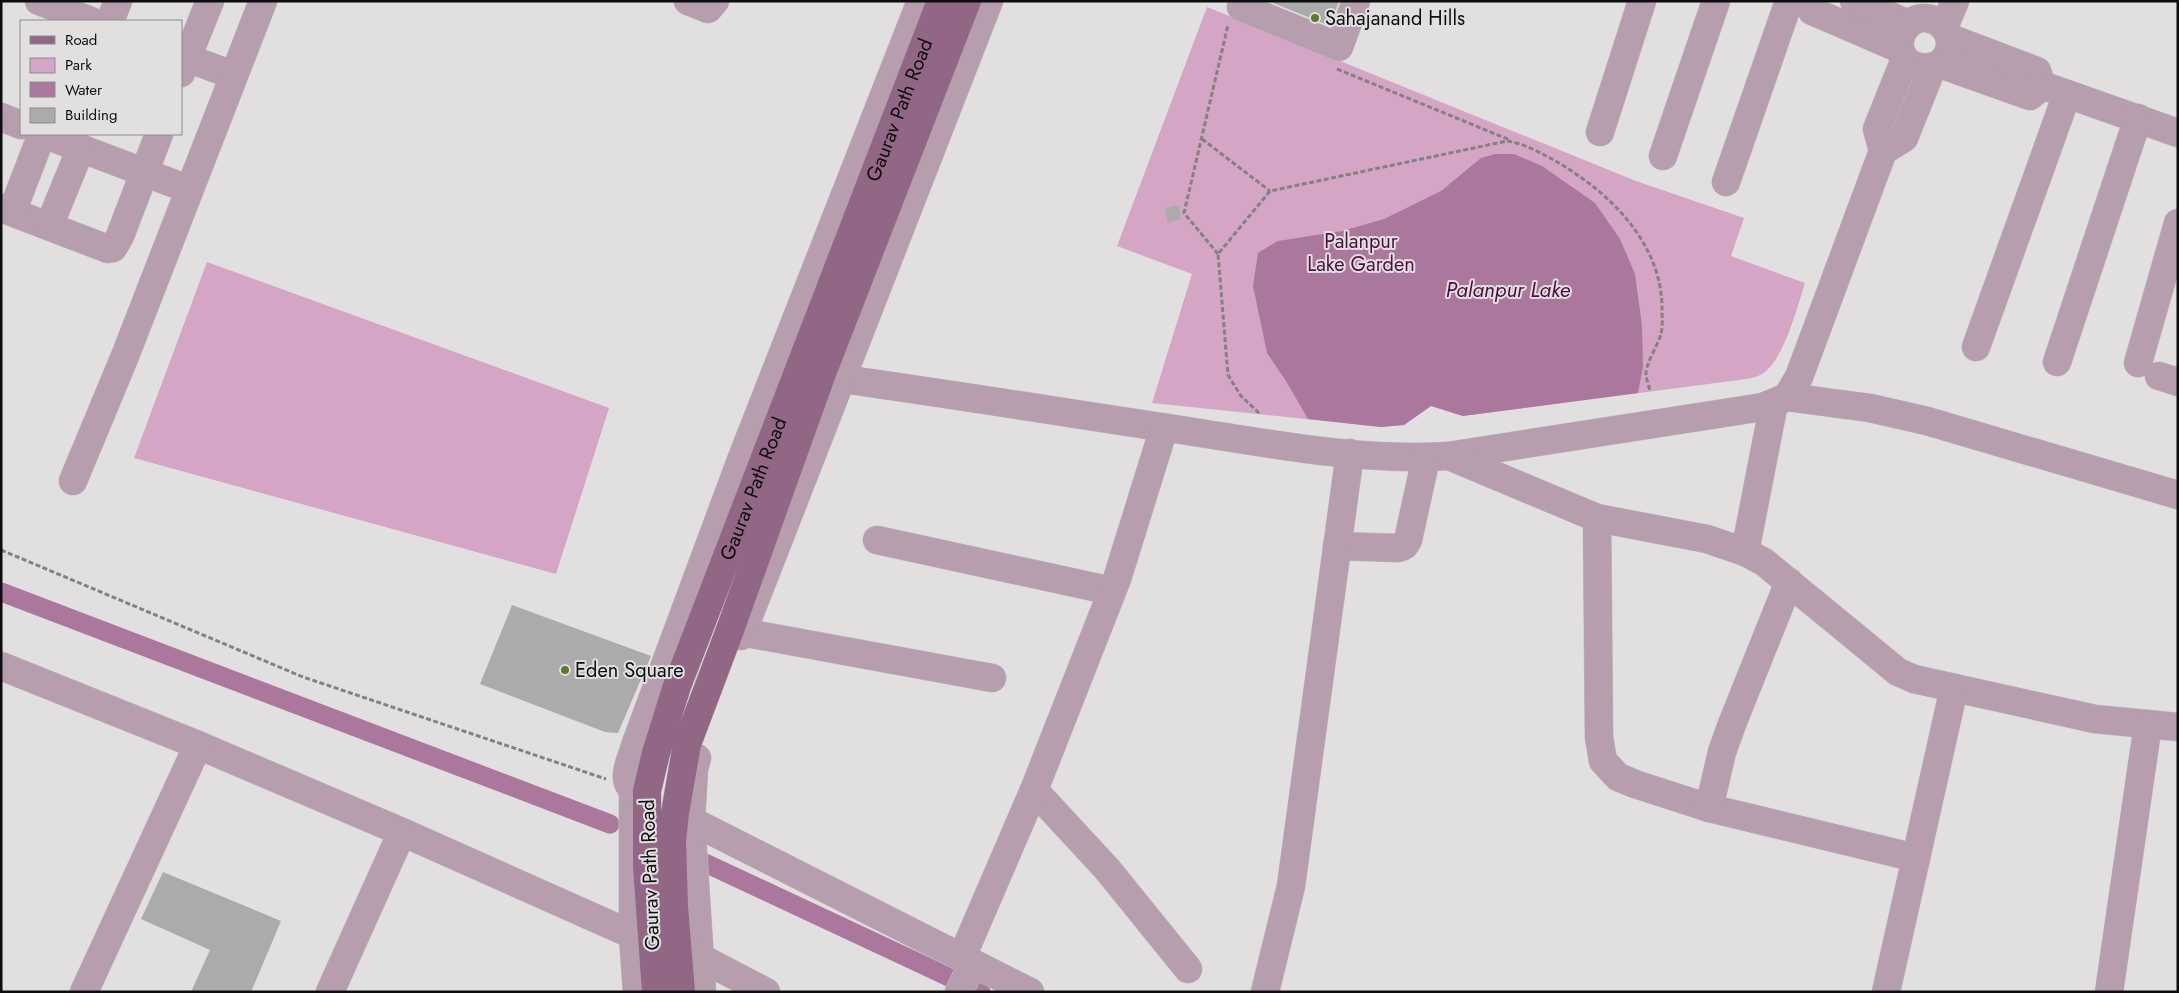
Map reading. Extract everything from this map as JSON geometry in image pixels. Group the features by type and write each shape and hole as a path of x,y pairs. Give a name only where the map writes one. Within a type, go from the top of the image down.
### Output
{"main road":[{"name":"Gaurav Path Road","path":"656,992 642,939 660,853 683,816 687,744 736,631 941,1"},
{"name":"Gaurav Path Road","path":"681,992 674,907 660,853 636,792 656,753 677,686 820,376 967,1"}],"street":[{"path":"39,1 88,20"},
{"path":"110,20 118,1"},
{"path":"210,1 183,62 233,75"},
{"path":"73,481 125,356 188,189 263,1"},
{"path":"688,1 708,9 715,1"},
{"path":"637,992 642,939 636,792 629,767 636,743 731,487 921,1"},
{"path":"989,1 820,376 1164,428 1350,453 1437,457 1763,407 1780,400 1870,408 1927,421 2178,495"},
{"path":"1244,1 1241,7 1339,47 1356,1"},
{"path":"1600,132 1642,1"},
{"path":"1663,156 1716,1"},
{"path":"1726,182 1789,1"},
{"path":"1807,1 1812,11 1923,31 1949,53 1936,66 1904,138 1883,151"},
{"path":"1854,1 1923,31 2037,71 2042,86"},
{"path":"1745,552 1780,400 1799,377 1883,151 1877,129 1923,31 1955,1"},
{"path":"1936,66 2030,96 2042,86"},
{"path":"2042,86 2178,133"},
{"path":"1976,347 2067,94"},
{"path":"1,118 20,125"},
{"path":"2057,362 2138,118"},
{"path":"60,138 6,210 108,249 113,248 120,236 159,135"},
{"path":"60,138 188,189"},
{"path":"49,226 60,138"},
{"path":"2158,374 2178,223"},
{"path":"966,971 1112,591 1164,428"},
{"path":"1265,992 1291,886 1350,453"},
{"path":"1437,457 1597,518 1707,540 1745,552 1764,562 1898,672 1914,679 2096,718 2178,727"},
{"path":"1337,546 1398,548 1404,546 1408,540 1437,457"},
{"path":"1597,518 1599,736 1603,761 1618,777 1709,808 1916,858"},
{"path":"877,540 1112,591"},
{"path":"1709,808 1722,752 1789,582"},
{"path":"736,631 992,678"},
{"path":"1,666 198,744 642,939"},
{"path":"1886,992 1954,688"},
{"path":"2109,992 2148,724"},
{"path":"84,992 198,744"},
{"path":"1034,790 1107,869 1188,969"},
{"path":"683,816 702,992"},
{"path":"683,816 966,971 1030,992"},
{"path":"330,992 402,832"},
{"path":"699,957 766,992"}],"path":[{"path":"1236,28 1228,24 1184,213 1218,254 1228,375 1241,396 1258,413"},
{"path":"1335,68 1514,142 1560,164 1601,194 1619,210 1647,249 1658,274 1662,305 1662,332 1646,372 1650,392"},
{"path":"1202,139 1270,191"},
{"path":"1218,254 1270,191 1508,141 1514,142"},
{"path":"1,550 304,677 636,792"}],"green space":[{"name":"Palanpur Lake Garden","path":"1207,7 1636,181 1744,218 1731,256 1805,283 1788,335 1775,361 1758,376 1746,379 1463,416 1431,406 1404,425 1381,427 1152,403 1192,274 1117,246"},
{"path":"207,262 609,408 556,574 134,458"}],"water":[{"name":"Palanpur Lake","path":"1495,154 1514,154 1542,166 1595,203 1620,239 1635,274 1642,326 1643,367 1638,393 1463,416 1431,406 1404,425 1381,427 1308,419 1267,353 1253,286 1258,253 1278,241 1342,231 1384,219 1441,191 1481,158"}],"building":[{"name":"Sahajanand Hills","path":"1268,1 1339,1 1330,26"},
{"path":"1179,205 1181,219 1168,223 1165,208"},
{"name":"Eden Square","path":"512,605 651,656 618,733 605,732 480,684"},
{"path":"163,872 281,921 251,992 191,992 210,950 141,919"}],"waterway":[{"path":"1,592 610,824"},
{"path":"703,862 981,992"}],"place":[{"name":"Sahajanand Hills","path":"1315,18"},
{"name":"Eden Square","path":"565,670"}]}
